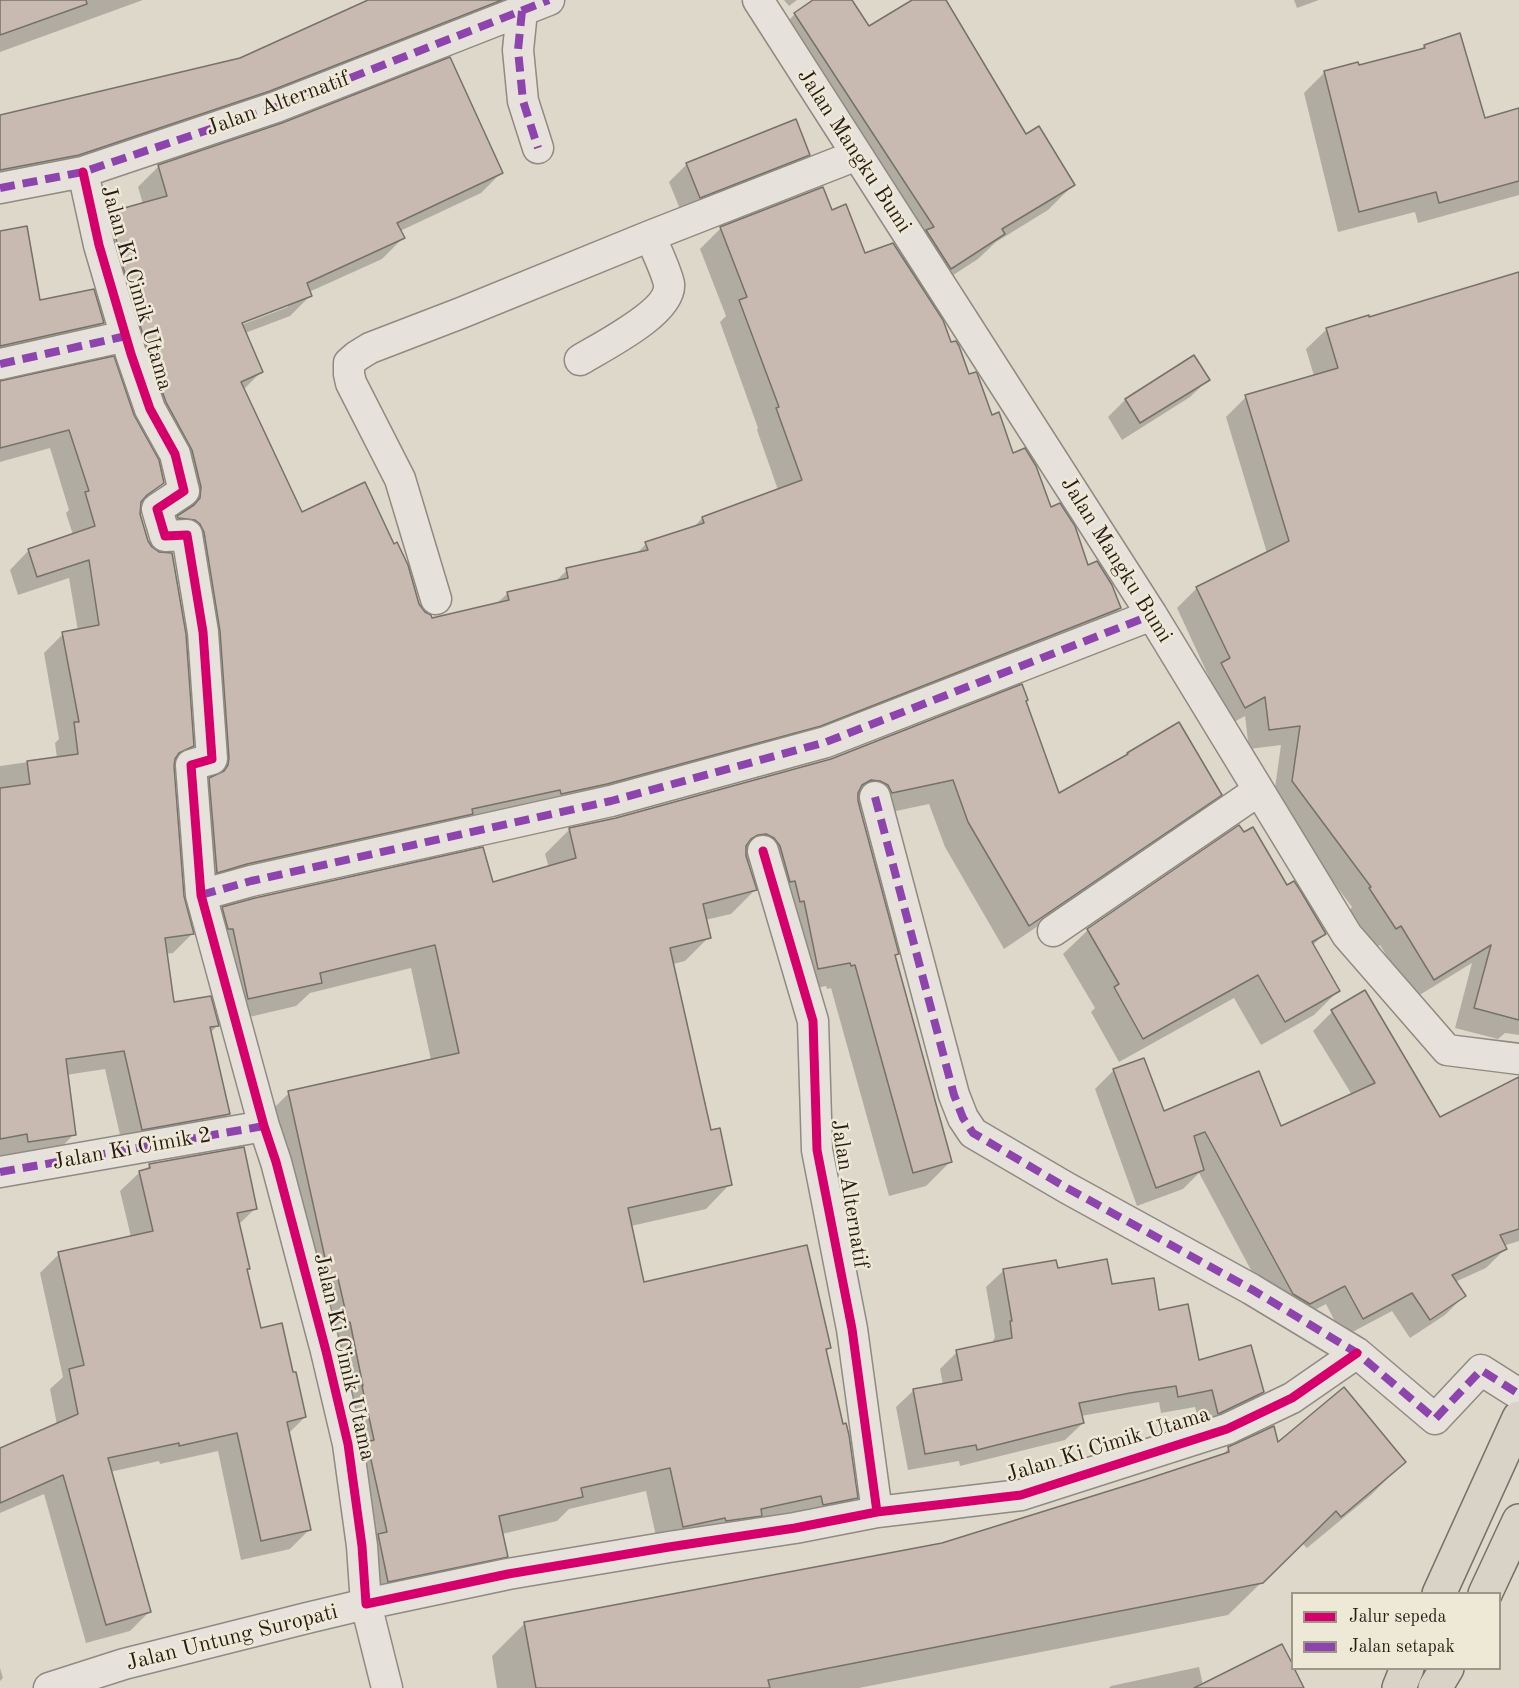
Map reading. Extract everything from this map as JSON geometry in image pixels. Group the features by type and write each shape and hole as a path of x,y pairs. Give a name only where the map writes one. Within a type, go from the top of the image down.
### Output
{"main road":[{"path":"1439,1592 1519,1418"},
{"path":"1485,1592 1519,1521"},
{"path":"1399,1688 1406,1670"},
{"path":"1436,1688 1446,1670"}],"street":[{"name":"Jalan Alternatif","path":"0,188 83,172 276,107 549,0"},
{"name":"Jalan Mangku Bumi","path":"758,0 1152,615 1347,935 1447,1050 1519,1059"},
{"path":"522,11 518,50 523,101 538,148"},
{"path":"436,599 400,479 351,383 349,363 370,348 857,155"},
{"name":"Jalan Ki Cimik Utama","path":"83,172 99,245 126,336 150,409 175,454 184,491 157,509 165,536 187,536 204,632 212,759 191,765 201,895 264,1126 276,1162 348,1444 362,1546 366,1604 508,1574 795,1528 877,1512 1021,1495 1227,1429 1292,1398 1358,1353"},
{"path":"580,360 644,320 666,298 669,283 650,236"},
{"path":"0,364 126,336"},
{"path":"201,895 611,801 826,742 1152,615"},
{"path":"1053,931 1258,791"},
{"path":"875,796 954,1095 963,1118 973,1133 1358,1353 1435,1419 1481,1370 1519,1394"},
{"name":"Jalan Alternatif","path":"763,851 813,1021 817,1150 852,1329 877,1512"},
{"name":"Jalan Ki Cimik 2","path":"0,1172 264,1126"},
{"name":"Jalan Untung Suropati","path":"50,1688 124,1664 366,1604 387,1688"}],"building":[{"path":"0,0 86,0 87,4 0,35"},
{"path":"368,0 502,0 270,91 79,155 0,170 0,115 240,58"},
{"path":"813,0 852,0 869,26 912,0 946,0 1026,134 1039,126 1075,185 1002,229 1005,234 951,269 926,230 934,227 794,13"},
{"path":"1460,33 1485,118 1519,108 1519,181 1439,203 1436,192 1359,212 1324,71 1358,62 1359,65 1425,48 1424,45"},
{"path":"450,57 503,173 397,223 405,238 307,283 312,296 242,323 263,372 241,382 302,512 365,482 394,544 397,542 408,565 419,604 432,618 509,600 507,592 568,578 566,568 648,550 645,542 704,523 702,517 802,480 776,408 779,407 739,300 747,297 720,227 823,187 832,210 846,204 865,253 893,243 943,320 951,342 956,341 959,346 969,374 977,373 992,415 999,412 1013,453 1025,448 1036,466 1051,507 1060,503 1075,526 1088,565 1097,561 1112,585 1121,608 821,726 607,784 561,794 560,790 472,809 473,814 247,864 217,873 209,778 224,771 229,758 220,631 204,532 195,520 177,516 194,505 200,498 201,487 192,450 166,402 147,349 121,260 110,212 167,196 158,165 282,123"},
{"path":"796,119 810,155 700,198 686,163"},
{"path":"27,226 40,300 94,289 104,323 0,346 0,231"},
{"path":"1519,272 1519,1020 1474,1008 1491,945 1434,980 1401,926 1396,929 1369,888 1371,887 1292,781 1300,726 1269,730 1265,697 1245,708 1221,663 1230,658 1196,587 1289,541 1245,395 1338,368 1326,328"},
{"path":"1194,355 1210,380 1140,423 1125,399"},
{"path":"114,356 134,415 159,460 164,483 141,502 140,514 152,547 159,552 172,553 186,634 194,746 179,753 174,766 184,896 194,934 165,938 174,1002 211,996 219,1026 210,1027 230,1114 142,1130 124,1051 66,1059 76,1135 28,1142 27,1134 0,1139 0,788 30,784 27,761 78,754 74,722 79,722 62,632 99,625 89,560 37,577 28,549 95,526 85,492 89,491 69,430 0,448 0,381"},
{"path":"1022,684 1059,793 1179,722 1222,795 1029,926 968,822 953,780 892,793 888,785 880,781 871,780 862,785 858,793 858,801 899,954 895,955 952,1162 913,1173 855,965 851,966 850,963 818,969 804,901 800,902 795,881 790,882 780,846 774,838 766,834 758,835 746,846 746,856 757,890 703,904 711,938 670,948 711,1130 720,1128 732,1185 628,1208 644,1282 807,1245 831,1348 826,1349 843,1424 846,1423 849,1435 858,1498 823,1505 821,1496 761,1509 762,1516 726,1521 725,1518 683,1527 670,1468 581,1488 583,1497 499,1516 508,1557 388,1582 378,1534 387,1532 367,1442 374,1440 350,1322 348,1322 337,1274 329,1276 288,1091 459,1053 435,945 320,973 322,983 248,999 233,929 228,929 222,907 483,847 493,882 576,858 569,828 616,818 831,759"},
{"path":"1239,825 1244,832 1253,827 1287,885 1294,881 1300,890 1326,934 1312,942 1340,991 1285,1022 1258,975 1143,1039 1114,987 1119,984 1087,929"},
{"path":"1365,990 1440,1117 1519,1077 1519,1229 1500,1235 1507,1249 1452,1275 1466,1296 1430,1320 1412,1293 1363,1319 1345,1286 1310,1304 1293,1294 1205,1132 1194,1136 1204,1170 1156,1188 1113,1069 1144,1058 1164,1111 1259,1071 1281,1126 1375,1083 1331,1010"},
{"path":"244,1147 257,1209 237,1213 261,1328 282,1323 293,1372 296,1372 306,1417 287,1422 311,1530 261,1541 237,1433 108,1458 151,1612 106,1625 63,1475 0,1503 0,1448 78,1414 69,1369 84,1365 58,1252 153,1231 139,1171 150,1168 149,1164"},
{"path":"1107,1259 1112,1284 1154,1278 1159,1310 1188,1304 1199,1360 1251,1345 1264,1392 1218,1414 1212,1390 1178,1397 1176,1386 1130,1393 1079,1403 1084,1423 977,1450 976,1445 925,1454 913,1389 962,1380 956,1350 1012,1338 1010,1321 1012,1321 1003,1269 1056,1260 1058,1268"},
{"path":"1344,1387 1406,1462 1341,1517 1336,1511 1263,1583 768,1680 770,1688 536,1688 524,1622 942,1543 1229,1452 1228,1447 1274,1426 1278,1442"},
{"path":"1282,1644 1291,1661 1291,1670 1295,1670 1304,1688 1194,1688"}],"marked path":[{"path":"0,188 83,172 276,107 549,0"},
{"path":"522,11 518,50 523,101 538,148"},
{"path":"0,364 126,336"},
{"path":"201,895 251,881 611,801 826,742 1152,615"},
{"path":"875,797 954,1095 963,1118 973,1133 1067,1188 1251,1289 1357,1353 1435,1419 1481,1370 1519,1394"},
{"path":"0,1172 264,1126"}],"cycle path":[{"path":"83,172 99,245 131,354 150,409 175,454 184,491 157,509 165,536 187,535 203,632 212,759 191,765 201,895 264,1126 276,1162 348,1444 362,1546 366,1604 508,1574 795,1528 877,1512 1021,1495 1227,1429 1292,1398 1357,1353"},
{"path":"763,851 813,1021 817,1150 852,1329 877,1512"}]}
